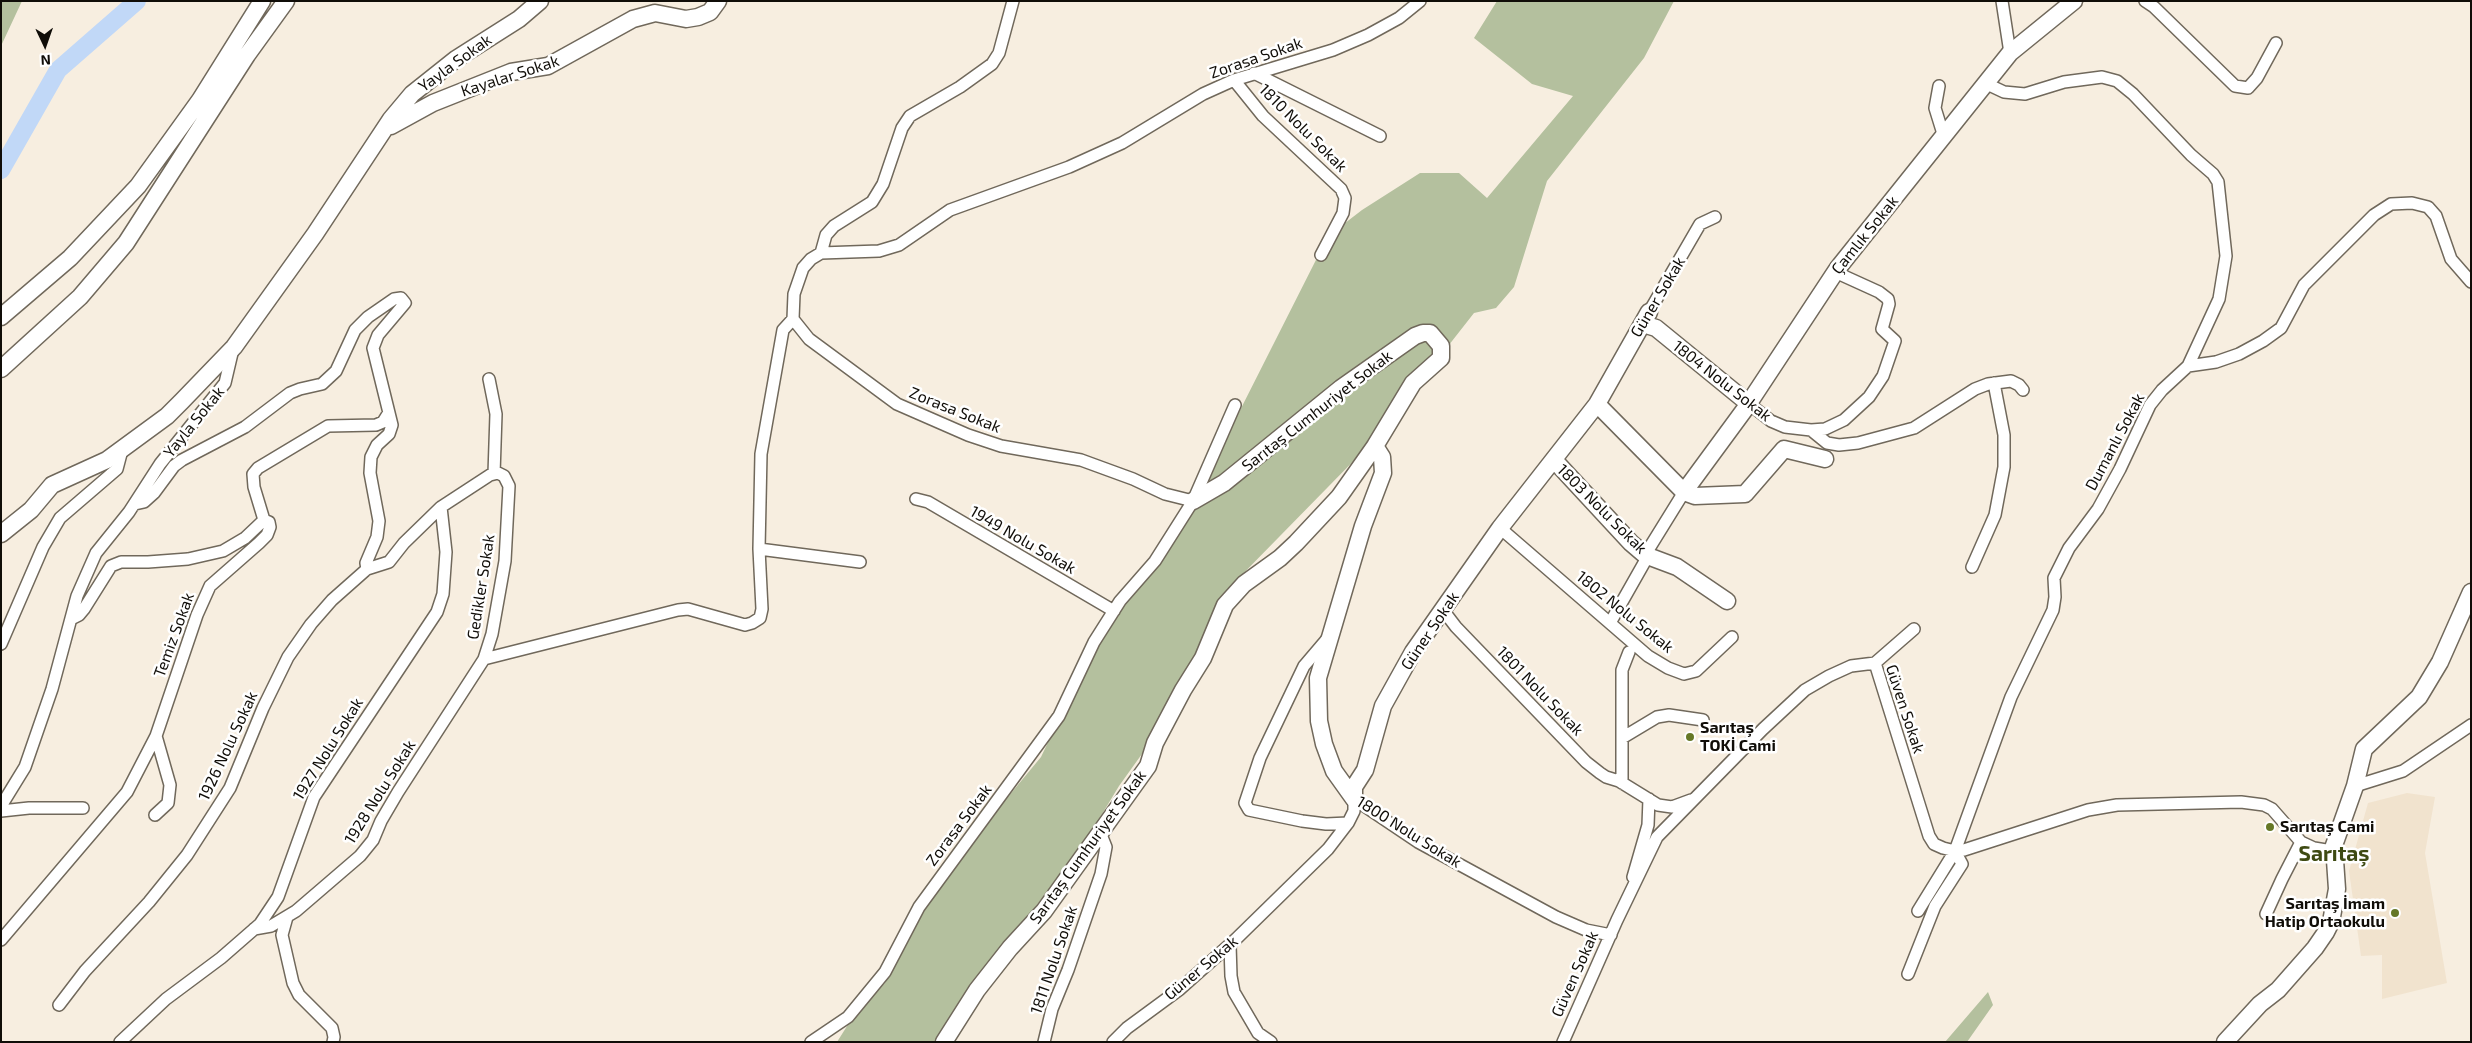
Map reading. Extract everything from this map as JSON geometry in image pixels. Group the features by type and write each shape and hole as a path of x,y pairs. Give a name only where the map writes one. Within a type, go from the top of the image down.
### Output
{"street":[{"path":"1,317 70,258 138,186 200,100 262,1"},
{"path":"1,369 80,297 126,243 247,55 286,1"},
{"name":"Yayla Sokak","path":"1,806 25,767 52,689 77,596 96,553 134,504 160,464 226,383 234,347 315,234 384,130 412,94 456,59 519,19 540,1"},
{"name":"Kayalar Sokak","path":"384,130 433,103 511,72 548,66 633,19 655,13 686,20 710,12 718,1"},
{"path":"793,319 794,294 803,268 811,259 821,253 826,235 834,226 872,202 883,184 902,128 910,116 960,87 992,64 999,54 1013,1"},
{"name":"Zorasa Sokak","path":"821,253 879,250 899,245 950,210 1069,167 1122,143 1203,94 1234,80 1333,50 1398,18 1420,1"},
{"path":"2002,1 2010,53"},
{"name":"Çamlık Sokak","path":"1610,623 1684,492 1748,403 1835,272 2010,53 2074,1"},
{"path":"2144,1 2154,7 2235,86 2248,88 2257,78 2276,42"},
{"path":"1254,73 1380,136"},
{"name":"Dumanlı Sokak","path":"1918,911 1954,851 2011,697 2053,610 2055,597 2054,578 2069,548 2098,509 2120,469 2150,405 2162,390 2188,366 2219,299 2226,256 2218,182 2134,94 2117,81 2102,77 2064,82 2025,94 2004,92 1987,84"},
{"name":"1810 Nolu Sokak","path":"1234,80 1263,116 1341,189 1345,198 1343,213 1321,255"},
{"path":"1939,86 1935,108 1944,137"},
{"path":"2188,366 2216,362 2239,354 2263,341 2281,328 2304,285 2374,215 2391,204 2412,203 2428,207 2436,216 2451,260 2471,282"},
{"name":"Güner Sokak","path":"1112,1042 1127,1028 1180,989 1230,944 1328,849 1348,823 1354,811 1354,787 1365,770 1383,706 1413,652 1500,528 1597,404 1700,224 1715,217"},
{"path":"1811,430 1825,429 1844,420 1869,397 1883,376 1894,341 1882,329 1889,304 1888,299 1879,292 1835,272"},
{"path":"134,504 144,502 174,466 182,460 245,427 290,393 327,381 336,371 355,330 368,317 394,299 401,298 405,303 378,335 373,348 392,425 389,434 377,445 371,457 370,473 379,521 377,537 366,563 367,569 389,562 404,543 441,507 494,474 496,414 489,379"},
{"name":"1804 Nolu Sokak","path":"1646,318 1771,421 1786,427 1811,430 1827,443 1839,445 1858,443 1914,428 1975,389 1994,383 2011,381 2019,385 2023,390"},
{"name":"Zorasa Sokak","path":"793,319 809,339 897,404 968,435 1001,446 1081,460 1133,479 1165,494 1193,501 1154,561 1114,611 1094,642 1059,716 920,907 885,972 848,1017 810,1042"},
{"name":"Gedikler Sokak","path":"484,660 678,610 688,609 745,625 760,618 762,609 760,549 761,454 783,330 793,319"},
{"name":"Sarıtaş Cumhuriyet Sokak","path":"944,1042 977,990 1044,911 1148,766 1159,736 1183,690 1203,658 1225,605 1244,584 1280,558 1338,497 1375,446 1413,383 1441,358 1441,346 1430,333 1415,336 1341,388 1224,483 1193,501"},
{"path":"1,534 31,510 43,493 52,485 107,460 166,416 234,347"},
{"path":"1972,567 1994,515 2004,467 2004,435 1994,383"},
{"path":"1597,404 1684,492 1696,496 1745,494 1784,449 1826,459"},
{"path":"1193,501 1235,405"},
{"path":"71,619 79,615 84,609 111,566 121,562 188,559 223,551 245,538 264,520 254,487 253,474 258,468 328,426 376,425 383,422 388,414"},
{"name":"1800 Nolu Sokak","path":"1375,446 1382,457 1383,473 1363,526 1345,594 1329,636 1318,678 1319,721 1334,771 1354,799 1418,842 1556,917 1586,930 1610,935"},
{"path":"1,644 43,547 60,518 117,469 122,450"},
{"name":"1803 Nolu Sokak","path":"1555,460 1631,543 1647,555 1678,567 1727,601"},
{"name":"Gedikler Sokak","path":"484,660 492,634 505,561 509,486 504,476 498,473 494,474"},
{"name":"1949 Nolu Sokak","path":"916,499 928,502 1114,611"},
{"name":"1927 Nolu Sokak","path":"120,1042 166,999 221,958 254,930 278,898 314,797 437,612 443,594 446,552 441,507"},
{"name":"Temiz Sokak","path":"1,940 127,792 156,736 201,603 210,586 267,535 270,527 269,522 264,520"},
{"name":"1802 Nolu Sokak","path":"1500,528 1648,656 1668,668 1684,674 1696,671 1732,636"},
{"path":"760,549 860,562"},
{"name":"1926 Nolu Sokak","path":"59,1005 85,972 149,902 186,855 230,788 263,708 288,657 311,624 332,600 367,569"},
{"path":"2225,1042 2260,1004 2278,990 2315,948 2326,932 2331,922 2336,889 2335,860 2332,851 2355,786 2364,750 2419,696 2440,662 2471,592"},
{"name":"1801 Nolu Sokak","path":"1443,610 1456,627 1586,762 1606,777 1622,783 1658,805 1672,807 1696,797"},
{"path":"1875,663 1914,629"},
{"path":"1329,636 1304,666 1260,758 1245,803 1249,810 1302,821 1326,824 1348,823"},
{"path":"1622,783 1622,670 1628,652"},
{"name":"1928 Nolu Sokak","path":"254,930 271,926 287,917 360,856 368,846 398,792 484,660"},
{"name":"Güven Sokak","path":"1563,1042 1633,884 1657,837 1763,729 1805,690 1828,676 1852,666 1875,663 1929,836 1934,844 1954,851"},
{"path":"1622,738 1652,719 1663,716 1687,716 1703,720"},
{"path":"2355,786 2403,771 2471,725"},
{"path":"156,736 170,785 168,803 156,815"},
{"path":"1633,884 1633,873 1648,825 1649,799"},
{"path":"1908,974 1935,906 1962,864 1954,851 2088,810 2118,805 2241,802 2264,805 2282,818 2302,842 2314,848 2332,851"},
{"path":"1,811 28,808 83,808"},
{"name":"1811 Nolu Sokak","path":"1044,1042 1052,1009 1068,970 1101,874 1106,847 1100,832"},
{"path":"2266,914 2302,842"},
{"path":"287,917 282,935 292,983 299,995 332,1028 333,1042"},
{"path":"1230,944 1231,976 1234,992 1258,1033 1271,1042"}],"shaded area":[{"name":"Sarıtaş İmam Hatip Ortaokulu","path":"2407,793 2435,797 2425,853 2447,983 2382,999 2382,955 2361,956 2349,871 2368,803"}],"green space":[{"path":"1,1 22,1 1,46"},
{"path":"1497,1 1674,1 1644,58 1547,181 1514,287 1496,308 1474,313 1376,438 1231,586 1172,712 1119,786 1090,834 1001,953 944,1042 837,1042 849,1023 885,983 923,908 993,815 1041,757 1105,623 1178,525 1226,438 1321,250 1336,230 1362,210 1420,173 1459,173 1487,198 1573,96 1532,84 1474,38"},
{"path":"1988,992 1993,1005 1967,1042 1945,1042"}],"waterway":[{"path":"1,170 58,70 137,1"}],"place":[{"name":"Sarıtaş TOKİ Cami","path":"1690,737"},
{"name":"Sarıtaş Cami","path":"2270,827"},
{"name":"Sarıtaş İmam Hatip Ortaokulu","path":"2395,913"}],"district":[{"name":"Sarıtaş","path":"2334,854"}]}
